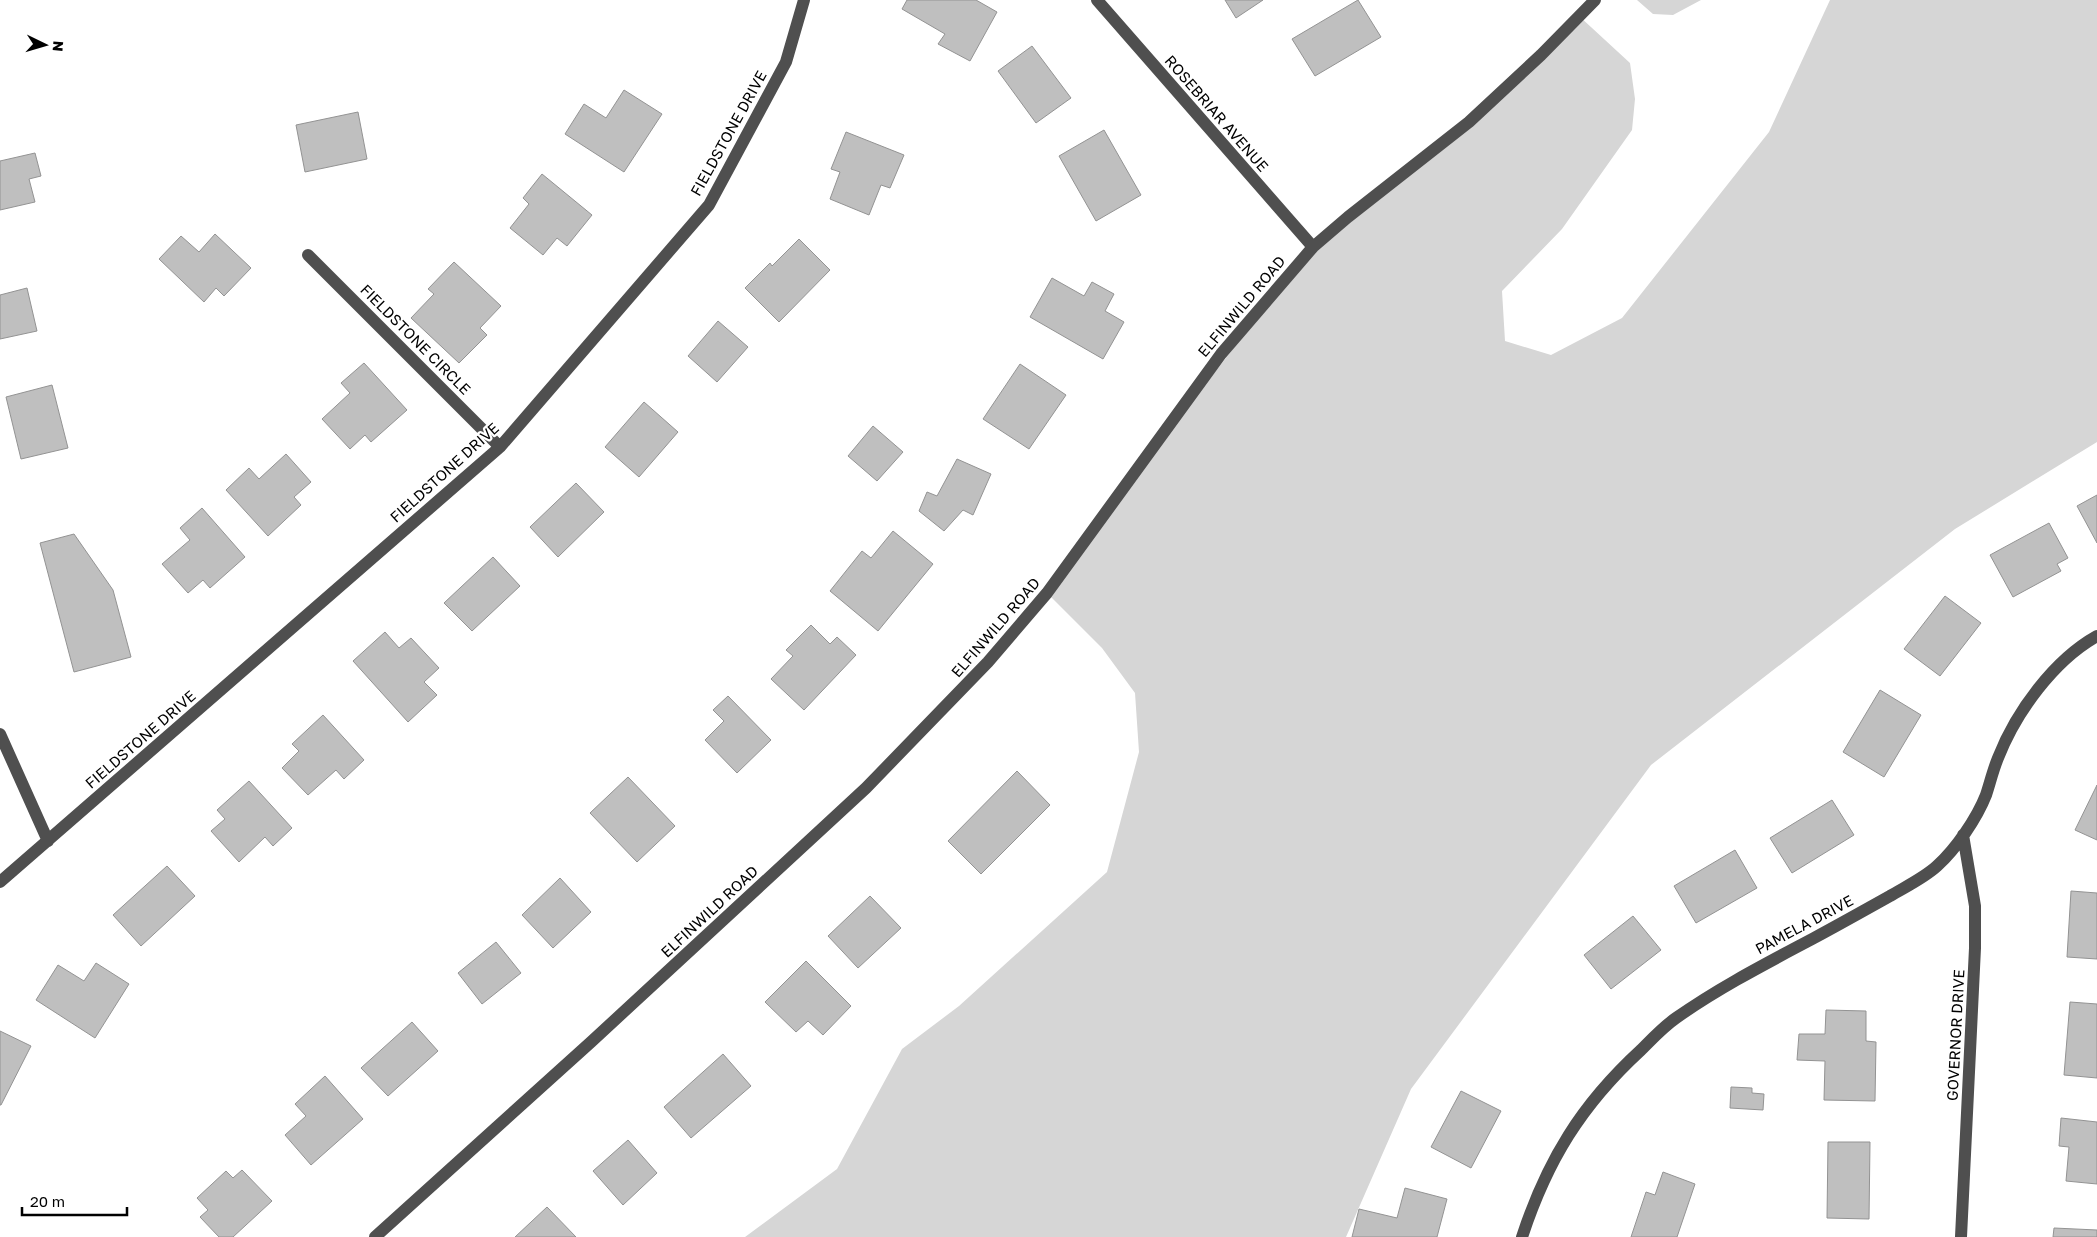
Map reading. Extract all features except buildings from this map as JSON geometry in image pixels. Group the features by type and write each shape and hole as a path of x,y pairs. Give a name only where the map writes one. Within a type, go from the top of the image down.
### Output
{"street":[{"name":"FIELDSTONE DRIVE","path":"0,882 500,447 709,205 786,62 804,0"},
{"name":"ROSEBRIAR AVENUE","path":"1098,0 1313,247"},
{"name":"ELFINWILD ROAD","path":"375,1237 598,1036 866,788 988,662 1047,593 1221,354 1313,247 1348,217 1469,122 1595,0"},
{"name":"FIELDSTONE CIRCLE","path":"308,255 500,447"},
{"name":"PAMELA DRIVE","path":"1522,1237 1532,1206 1554,1158 1583,1113 1613,1076 1674,1020 1724,986 1907,886 1937,866 1963,835 1985,797 1999,756 2023,711 2048,676 2085,642 2097,636"},
{"path":"0,734 48,841"},
{"name":"GOVERNOR DRIVE","path":"1961,1237 1975,948 1975,906 1963,835"}],"shaded area":[{"path":"1637,0 1701,0 1673,15 1653,14"},
{"path":"1830,0 2097,0 2097,442 1955,529 1651,765 1411,1089 1346,1237 745,1237 837,1169 902,1049 959,1006 1107,872 1139,752 1135,693 1102,648 1047,593 1131,479 1313,247 1469,122 1579,16 1630,63 1635,99 1632,130 1562,229 1502,291 1505,341 1551,355 1622,318 1769,132"}]}
